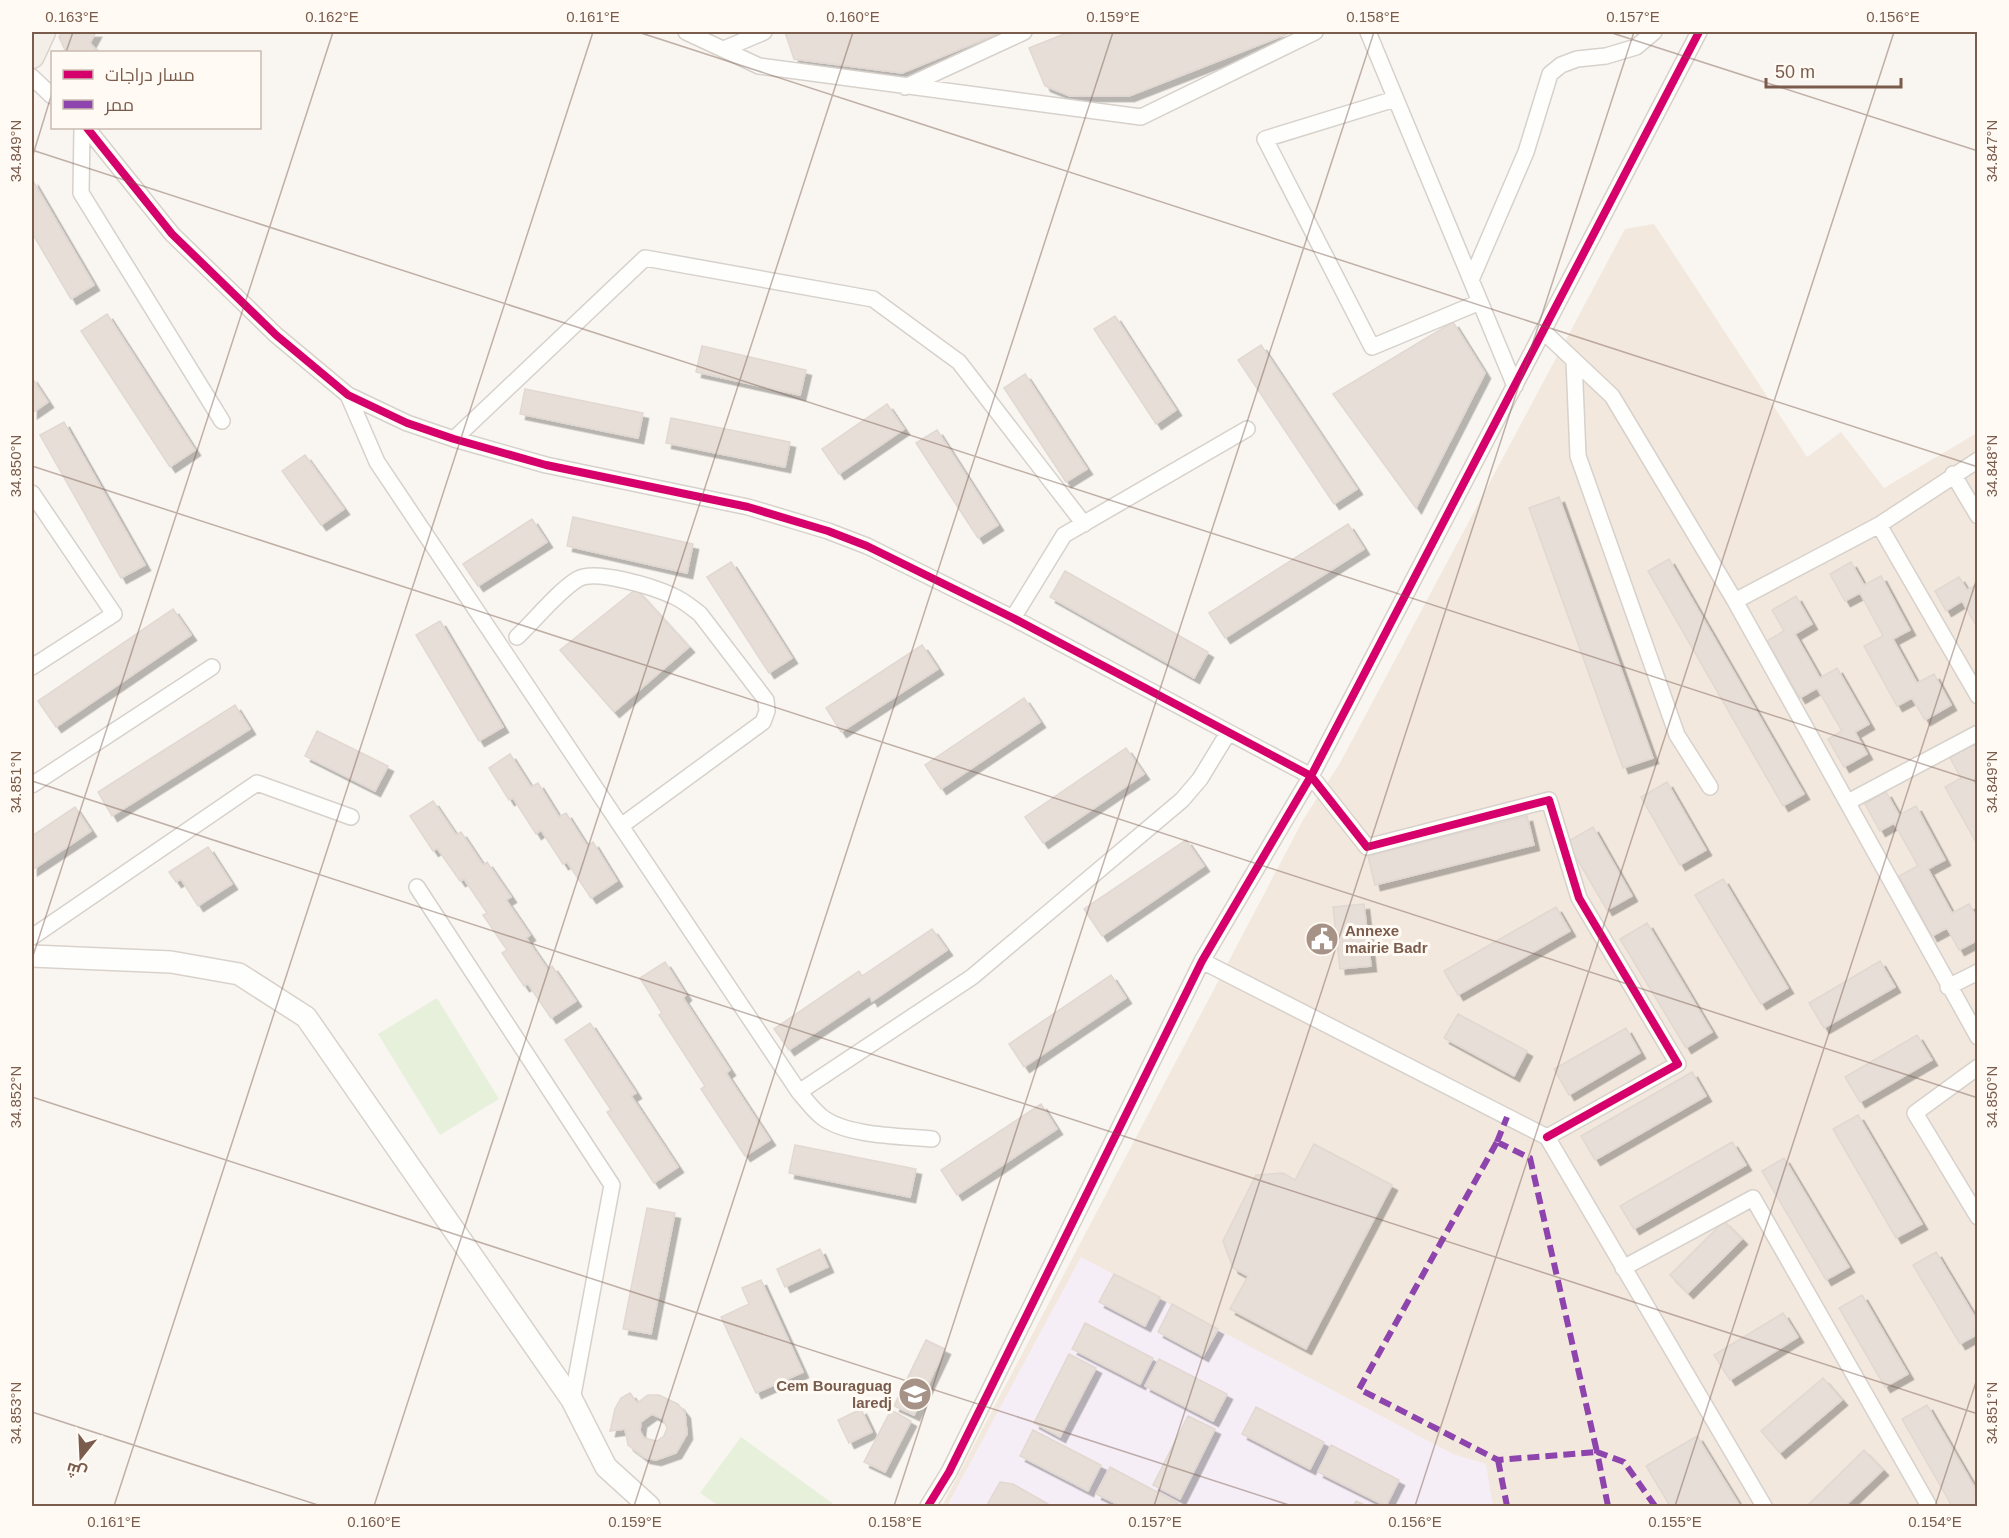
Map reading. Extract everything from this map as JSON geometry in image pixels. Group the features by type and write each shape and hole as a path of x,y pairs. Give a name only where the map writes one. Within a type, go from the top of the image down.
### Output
{"main road":[{"path":"32,56 43,32"},
{"path":"32,956 171,962 238,974 306,1017 572,1400 606,1467 650,1506"}],"street":[{"path":"686,32 759,66 1141,117 1315,32"},
{"path":"724,49 764,32"},
{"path":"905,87 1024,32"},
{"path":"1368,32 1515,386"},
{"path":"1471,280 1526,152 1550,74 1561,65 1577,59 1606,56 1636,47 1654,32"},
{"path":"928,1506 949,1472 1203,961 1311,776 1699,32"},
{"path":"32,77 51,95"},
{"path":"1395,99 1264,139 1372,347 1480,302"},
{"path":"84,129 81,194 222,422"},
{"path":"85,129 172,234 276,335 348,395 407,423 546,465 708,498 789,518 867,546 1013,618 1311,776 1367,848 1549,800 1580,898 1678,1064 1547,1137"},
{"path":"454,439 645,258 873,299 959,362 1083,524"},
{"path":"1543,331 1612,396 1735,601 1977,1037"},
{"path":"1574,360 1578,456 1677,735 1710,787"},
{"path":"348,395 377,462 800,1092 822,1118 842,1127 932,1139"},
{"path":"1013,618 1064,535 1247,429"},
{"path":"1735,601 1879,525 1977,460"},
{"path":"1953,474 1977,516"},
{"path":"32,493 114,614 32,667"},
{"path":"1879,525 1977,696"},
{"path":"517,637 572,584 584,576 598,574 672,596 691,607 700,614 766,700 767,711 763,722 621,826"},
{"path":"32,785 212,667"},
{"path":"800,1092 952,991 1007,949 1182,800 1200,779 1228,733"},
{"path":"1848,802 1977,733"},
{"path":"32,937 257,783 351,817"},
{"path":"417,887 612,1185 572,1400"},
{"path":"1203,961 1547,1137 1764,1506"},
{"path":"1948,987 1977,972"},
{"path":"1977,1067 1915,1113 1977,1217"},
{"path":"1623,1268 1753,1198 1929,1506"}],"shaded area":[{"path":"1654,224 1807,457 1841,432 1884,488 1977,433 1977,1506 942,1506 1303,820 1340,763 1625,229"},
{"path":"1081,1257 1453,1454 1486,1464 1493,1506 947,1506"}],"green space":[{"path":"437,998 499,1099 440,1135 378,1034"},
{"path":"741,1437 836,1506 719,1506 700,1493"}],"building":[{"path":"62,32 96,32 90,43 97,51 66,51 59,37"},
{"path":"785,32 1002,32 902,73 794,59"},
{"path":"1069,32 1292,32 1129,96 1070,96 1045,86 1029,48"},
{"path":"33,181 94,285 71,299 32,233"},
{"path":"107,314 195,450 170,467 81,331"},
{"path":"1115,316 1176,410 1156,424 1094,329"},
{"path":"1453,322 1485,373 1416,508 1333,394"},
{"path":"1261,345 1357,489 1334,504 1238,360"},
{"path":"702,346 806,370 800,395 696,372"},
{"path":"1025,374 1087,469 1066,482 1004,388"},
{"path":"32,378 48,402 32,413"},
{"path":"525,389 643,413 638,438 520,414"},
{"path":"887,404 904,429 839,474 822,449"},
{"path":"671,418 790,442 785,467 666,443"},
{"path":"64,422 145,565 121,578 40,435"},
{"path":"937,430 998,525 978,538 916,443"},
{"path":"305,455 344,509 321,525 282,471"},
{"path":"1559,497 1653,758 1623,768 1529,508"},
{"path":"573,517 693,544 687,573 567,546"},
{"path":"532,519 547,542 478,586 463,564"},
{"path":"1348,524 1364,549 1225,638 1209,613"},
{"path":"1669,559 1804,794 1783,806 1648,571"},
{"path":"731,562 792,658 769,673 707,577"},
{"path":"1851,562 1864,585 1881,576 1910,630 1893,639 1917,683 1934,674 1951,705 1925,720 1912,698 1897,706 1864,646 1883,636 1860,593 1845,601 1830,574"},
{"path":"1065,571 1208,652 1194,678 1050,597"},
{"path":"1959,577 1967,590 1978,584 1978,629 1962,601 1946,611 1935,591"},
{"path":"636,589 689,647 614,712 560,650"},
{"path":"1796,596 1812,624 1795,634 1820,678 1837,668 1869,724 1855,732 1867,754 1844,767 1828,739 1842,731 1817,688 1800,698 1767,641 1784,631 1772,610"},
{"path":"173,609 191,635 56,727 38,701"},
{"path":"440,621 503,727 479,741 416,635"},
{"path":"922,645 938,669 841,732 826,708"},
{"path":"1024,698 1040,722 941,789 925,765"},
{"path":"235,705 250,729 112,816 98,792"},
{"path":"317,731 388,766 375,791 305,756"},
{"path":"1973,743 1978,750 1978,778 1973,780 1978,789 1977,844 1945,787 1961,778 1949,756"},
{"path":"1126,748 1144,774 1043,843 1025,817"},
{"path":"510,754 531,787 538,783 559,817 566,813 587,846 593,842 617,881 591,898 567,862 563,864 541,830 536,834 513,798 509,800 489,768"},
{"path":"1667,782 1706,850 1680,865 1641,797"},
{"path":"1886,792 1899,815 1916,806 1945,860 1928,869 1952,913 1969,904 1978,919 1978,940 1959,950 1947,928 1932,936 1899,876 1918,866 1894,823 1880,831 1865,804"},
{"path":"433,801 456,835 461,832 483,865 487,862 511,897 506,900 530,935 526,938 548,970 552,966 576,1001 551,1018 528,984 524,986 502,953 507,950 483,915 487,913 464,879 460,881 437,848 433,851 410,816"},
{"path":"75,807 91,831 32,870 32,836"},
{"path":"1527,816 1534,845 1375,885 1368,856"},
{"path":"1593,827 1632,896 1607,910 1567,842"},
{"path":"1186,840 1204,866 1102,936 1084,909"},
{"path":"208,847 232,884 198,906 181,879 176,882 169,872"},
{"path":"1723,879 1788,988 1761,1004 1695,895"},
{"path":"1364,904 1371,966 1340,969 1333,907"},
{"path":"1556,907 1570,931 1458,995 1444,971"},
{"path":"1647,923 1712,1032 1686,1048 1620,939"},
{"path":"932,929 947,950 872,1001 870,996 789,1050 774,1029 859,971 862,976"},
{"path":"1880,961 1895,987 1824,1028 1809,1003"},
{"path":"665,962 686,995 683,998 730,1070 726,1073 770,1140 745,1156 701,1089 705,1086 659,1015 662,1013 640,978"},
{"path":"1111,975 1126,998 1024,1067 1009,1044"},
{"path":"1458,1014 1527,1051 1514,1076 1444,1038"},
{"path":"590,1023 636,1093 631,1096 678,1167 654,1183 607,1112 611,1110 565,1040"},
{"path":"1626,1028 1640,1053 1569,1095 1554,1069"},
{"path":"1917,1035 1932,1060 1860,1102 1845,1077"},
{"path":"1692,1072 1706,1096 1595,1160 1581,1136"},
{"path":"1041,1104 1057,1129 957,1195 941,1170"},
{"path":"1858,1115 1922,1224 1896,1238 1833,1129"},
{"path":"1732,1142 1746,1165 1634,1229 1620,1206"},
{"path":"1314,1144 1392,1185 1306,1349 1230,1309 1248,1276 1233,1268 1223,1241 1256,1175 1283,1173 1295,1180"},
{"path":"795,1145 916,1169 910,1197 789,1173"},
{"path":"1784,1158 1849,1267 1826,1280 1762,1171"},
{"path":"647,1208 675,1213 651,1334 623,1329"},
{"path":"1724,1221 1742,1239 1688,1293 1670,1275"},
{"path":"820,1249 828,1267 785,1287 777,1269"},
{"path":"1936,1252 1978,1322 1978,1334 1960,1344 1913,1265"},
{"path":"1114,1274 1160,1297 1145,1326 1099,1302"},
{"path":"761,1280 803,1372 756,1393 721,1317 749,1304 742,1288"},
{"path":"1862,1295 1908,1374 1885,1387 1839,1308"},
{"path":"1172,1304 1218,1329 1203,1356 1158,1332"},
{"path":"1783,1313 1798,1337 1730,1380 1714,1355"},
{"path":"1085,1323 1153,1358 1140,1384 1072,1349"},
{"path":"926,1340 945,1349 914,1415 894,1406"},
{"path":"1069,1354 1096,1368 1060,1437 1034,1423"},
{"path":"1159,1359 1227,1394 1213,1421 1145,1386"},
{"path":"1823,1378 1842,1400 1780,1453 1761,1431"},
{"path":"630,1393 637,1403 648,1395 659,1395 678,1404 685,1413 687,1434 676,1453 656,1460 645,1458 628,1445 625,1429 610,1431 615,1409 621,1398","holes":["652,1414 663,1419 667,1428 664,1436 657,1441 644,1438 640,1431 641,1422"]},
{"path":"1927,1405 1978,1493 1978,1506 1952,1506 1902,1419"},
{"path":"1256,1407 1324,1442 1310,1469 1242,1434"},
{"path":"861,1409 872,1432 849,1443 838,1420"},
{"path":"891,1410 911,1421 885,1472 864,1462"},
{"path":"1188,1416 1215,1429 1180,1499 1153,1485"},
{"path":"1033,1430 1101,1465 1088,1491 1020,1456"},
{"path":"1697,1436 1740,1506 1670,1506 1646,1466"},
{"path":"1331,1445 1399,1480 1386,1506 1318,1472"},
{"path":"1864,1450 1883,1470 1845,1506 1807,1506"},
{"path":"1110,1467 1178,1503 1176,1506 1121,1506 1096,1494"},
{"path":"1000,1482 1013,1484 1048,1504 1046,1506 991,1506 988,1503"},
{"path":"1356,1501 1367,1506 1353,1506"}],"marked path":[{"path":"1497,1142 1507,1117"},
{"path":"1497,1142 1530,1158 1597,1452 1498,1460 1359,1389 1497,1142"},
{"path":"1608,1506 1597,1452 1624,1462 1655,1506"},
{"path":"1498,1460 1507,1506"}],"cycle path":[{"path":"928,1506 949,1472 1202,961 1311,776 1699,32"},
{"path":"88,129 172,234 276,335 348,395 407,423 546,465 748,507 828,531 867,546 1013,618 1311,776 1367,847 1549,800 1579,898 1678,1064 1547,1137"}],"place":[{"name":"Annexe mairie Badr","path":"1322,939"},
{"name":"Cem Bouraguag laredj","path":"915,1394"}]}
